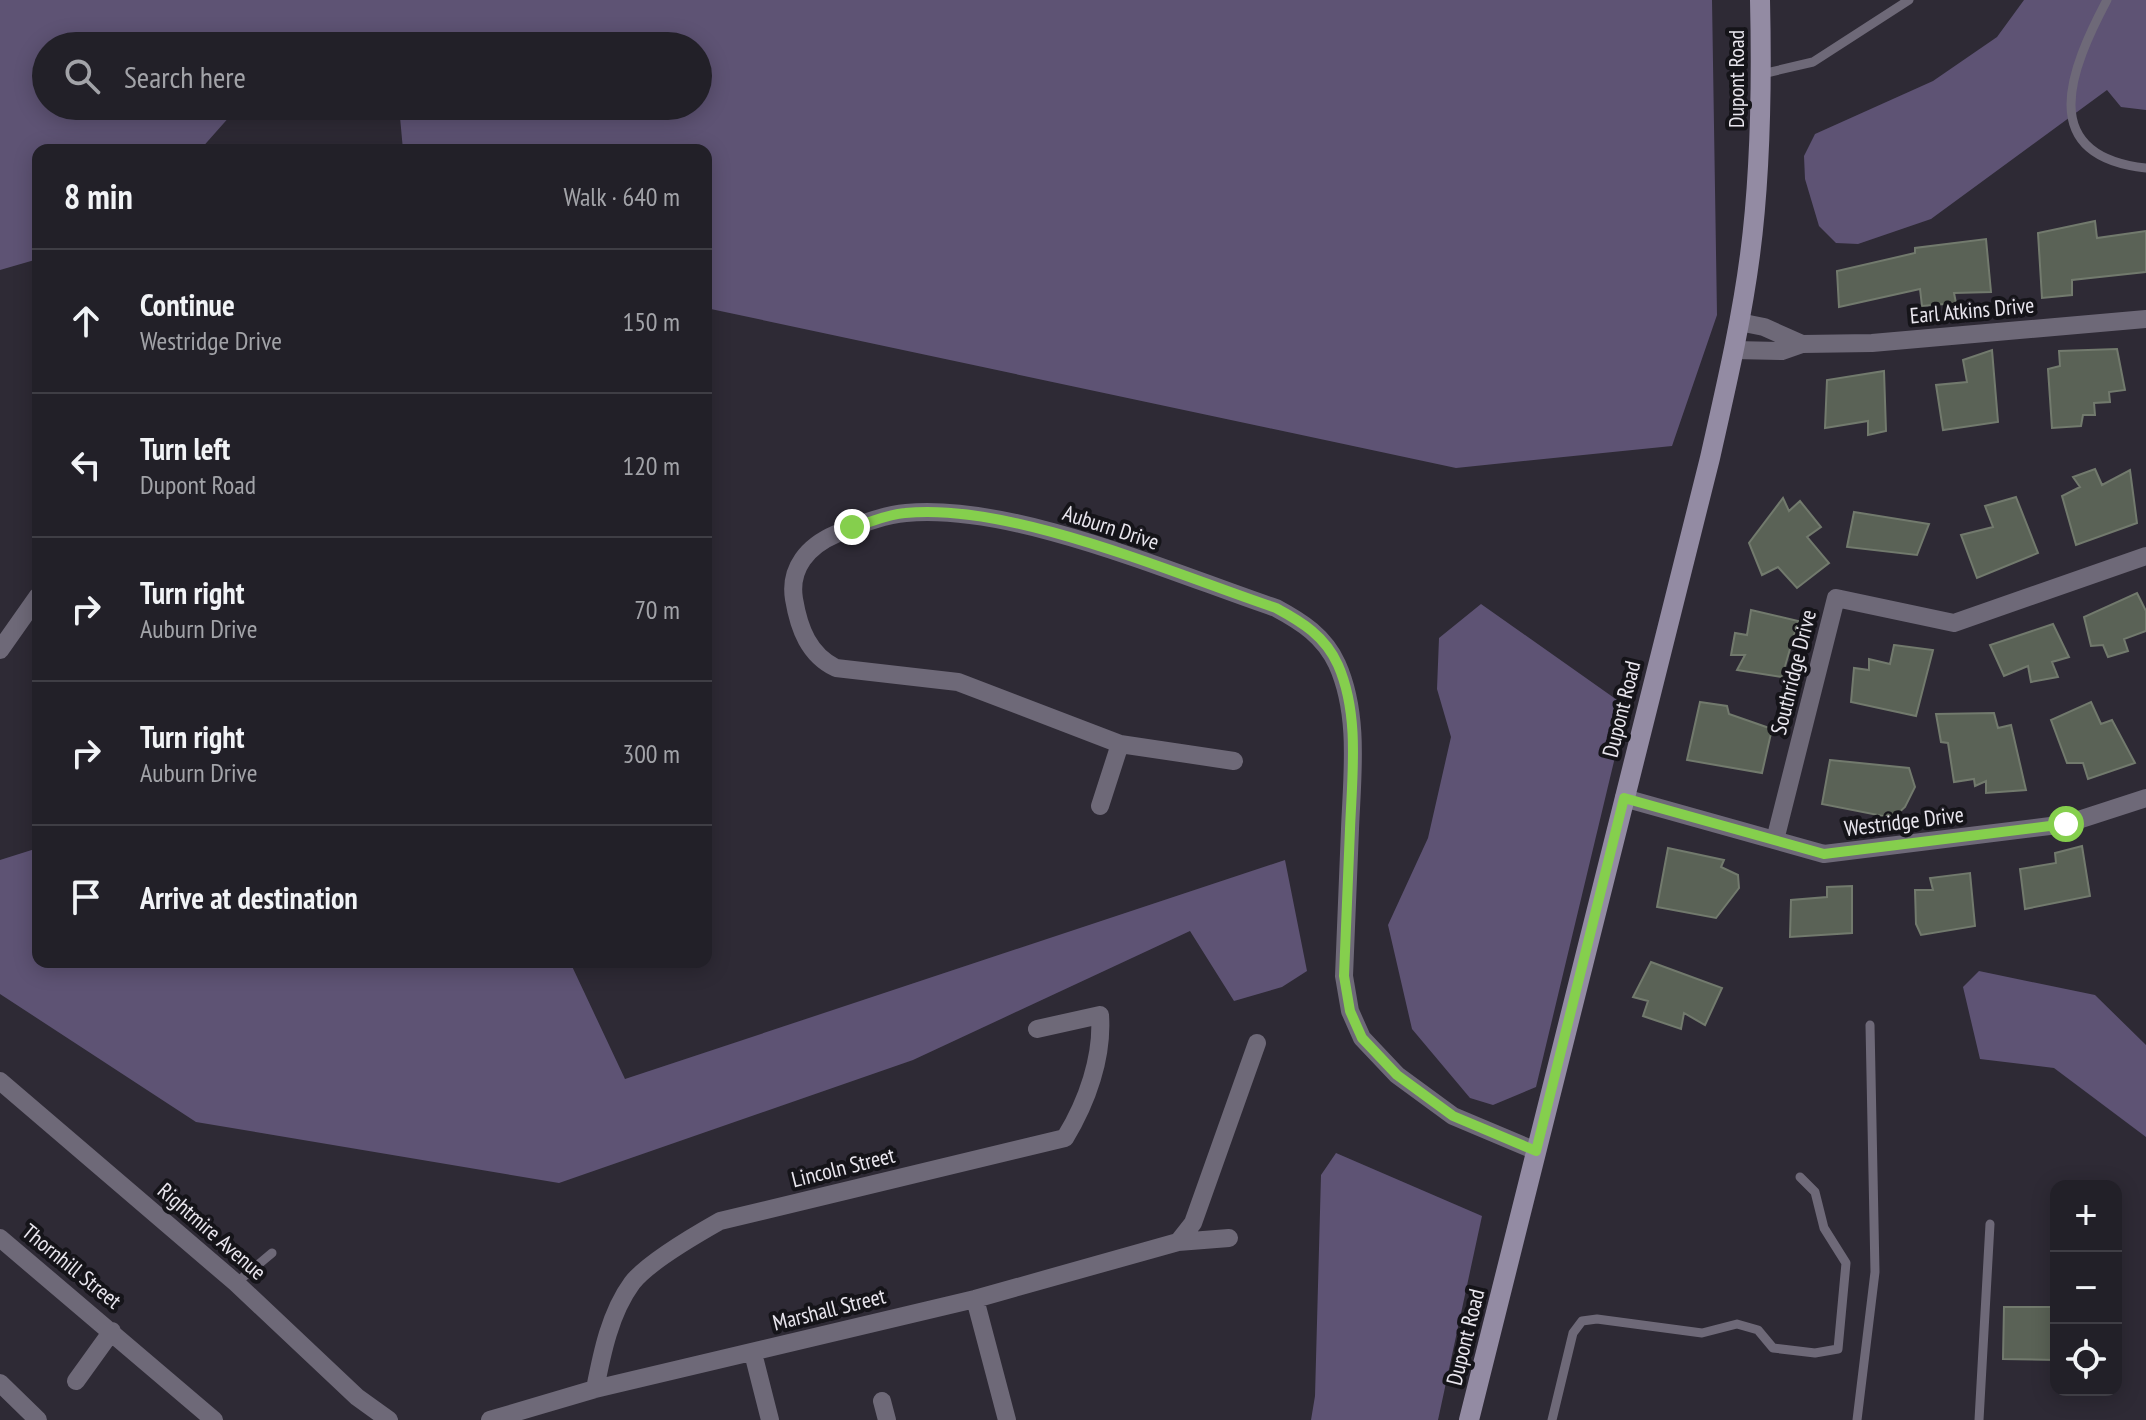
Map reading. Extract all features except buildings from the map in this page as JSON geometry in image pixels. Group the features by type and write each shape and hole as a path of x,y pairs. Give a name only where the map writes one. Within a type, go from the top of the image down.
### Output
{"street":[{"name":"Dupont Road","path":"1469,1420 1734,350 1758,164 1762,74 1760,0"},
{"name":"Earl Atkins Drive","path":"1734,350 1782,351 1802,344 1872,343 2146,319"},
{"name":"Earl Atkins Drive","path":"1739,322 1764,327 1802,344"},
{"name":"Auburn Drive","path":"1234,761 1120,744 958,682 845,670 822,661 808,643 796,614 794,572 805,554 825,539 852,527 904,513 960,513 1050,532 1276,608 1305,624 1323,640 1337,664 1348,695 1352,756 1344,976 1350,1011 1362,1038 1397,1075 1453,1116 1536,1151"},
{"name":"Southridge Drive","path":"1775,840 1836,598 1954,623 2146,556"},
{"path":"0,650 32,605"},
{"path":"1100,806 1120,744"},
{"name":"Westridge Drive","path":"1624,798 1824,854 1849,854 2066,824 2146,798"},
{"name":"Lincoln Street","path":"595,1389 604,1341 633,1282 688,1239 720,1221 1065,1138 1075,1123 1102,1045 1100,1015 1037,1029"},
{"path":"1178,1242 1193,1223 1257,1043"},
{"name":"Rightmire Avenue","path":"0,1081 236,1283 357,1397 389,1420"},
{"name":"Thornhill Street","path":"0,1238 214,1420"},
{"name":"Marshall Street","path":"490,1420 595,1389 975,1299 1178,1242 1229,1238"},
{"path":"975,1299 1007,1420"},
{"name":"Thornhill Street","path":"76,1381 112,1331"},
{"path":"753,1353 770,1420"},
{"path":"0,1383 38,1420"},
{"path":"882,1401 887,1420"}],"lane":[{"path":"1762,74 1790,70 1813,62 1909,0"},
{"path":"2107,0 2092,29 2069,103 2069,117 2084,144 2111,161 2146,168"},
{"path":"1857,1420 1875,1272 1870,1025"},
{"path":"1552,1420 1573,1333 1582,1321 1597,1319 1702,1333 1737,1324 1758,1330 1773,1348 1815,1353 1838,1349 1846,1263 1824,1228 1815,1192 1800,1177"},
{"path":"1979,1420 1990,1224"},
{"path":"236,1283 272,1253"}],"shaded area":[{"path":"0,0 1712,0 1717,315 1672,446 1456,468 712,309 712,144 402,144 400,120 712,120 712,32 32,32 32,120 227,120 205,144 32,144 32,261 0,270"},
{"path":"2024,0 2146,0 2146,110 2121,107 2107,90 1931,219 1858,244 1836,243 1819,226 1805,179 1804,156 1815,134 1933,81 1997,37"},
{"path":"1481,604 1627,707 1536,1087 1493,1105 1470,1098 1412,1029 1388,925 1428,838 1451,737 1437,689 1439,638"},
{"path":"32,850 32,968 573,968 625,1079 1285,860 1307,971 1282,987 1234,1001 1190,931 913,1060 559,1183 196,1122 0,994 0,860"},
{"path":"1979,971 2095,995 2146,1045 2146,1137 2054,1068 1980,1059 1963,987"},
{"path":"1336,1153 1482,1216 1438,1420 1311,1420 1315,1396 1321,1175"}],"route":[{"path":"852,527 904,513 960,513 1050,532 1276,608 1305,624 1323,640 1337,664 1348,695 1352,732 1344,976 1350,1011 1362,1038 1397,1075 1428,1099 1486,1133 1536,1151 1624,798 1824,854 1849,854 2066,824"}]}
